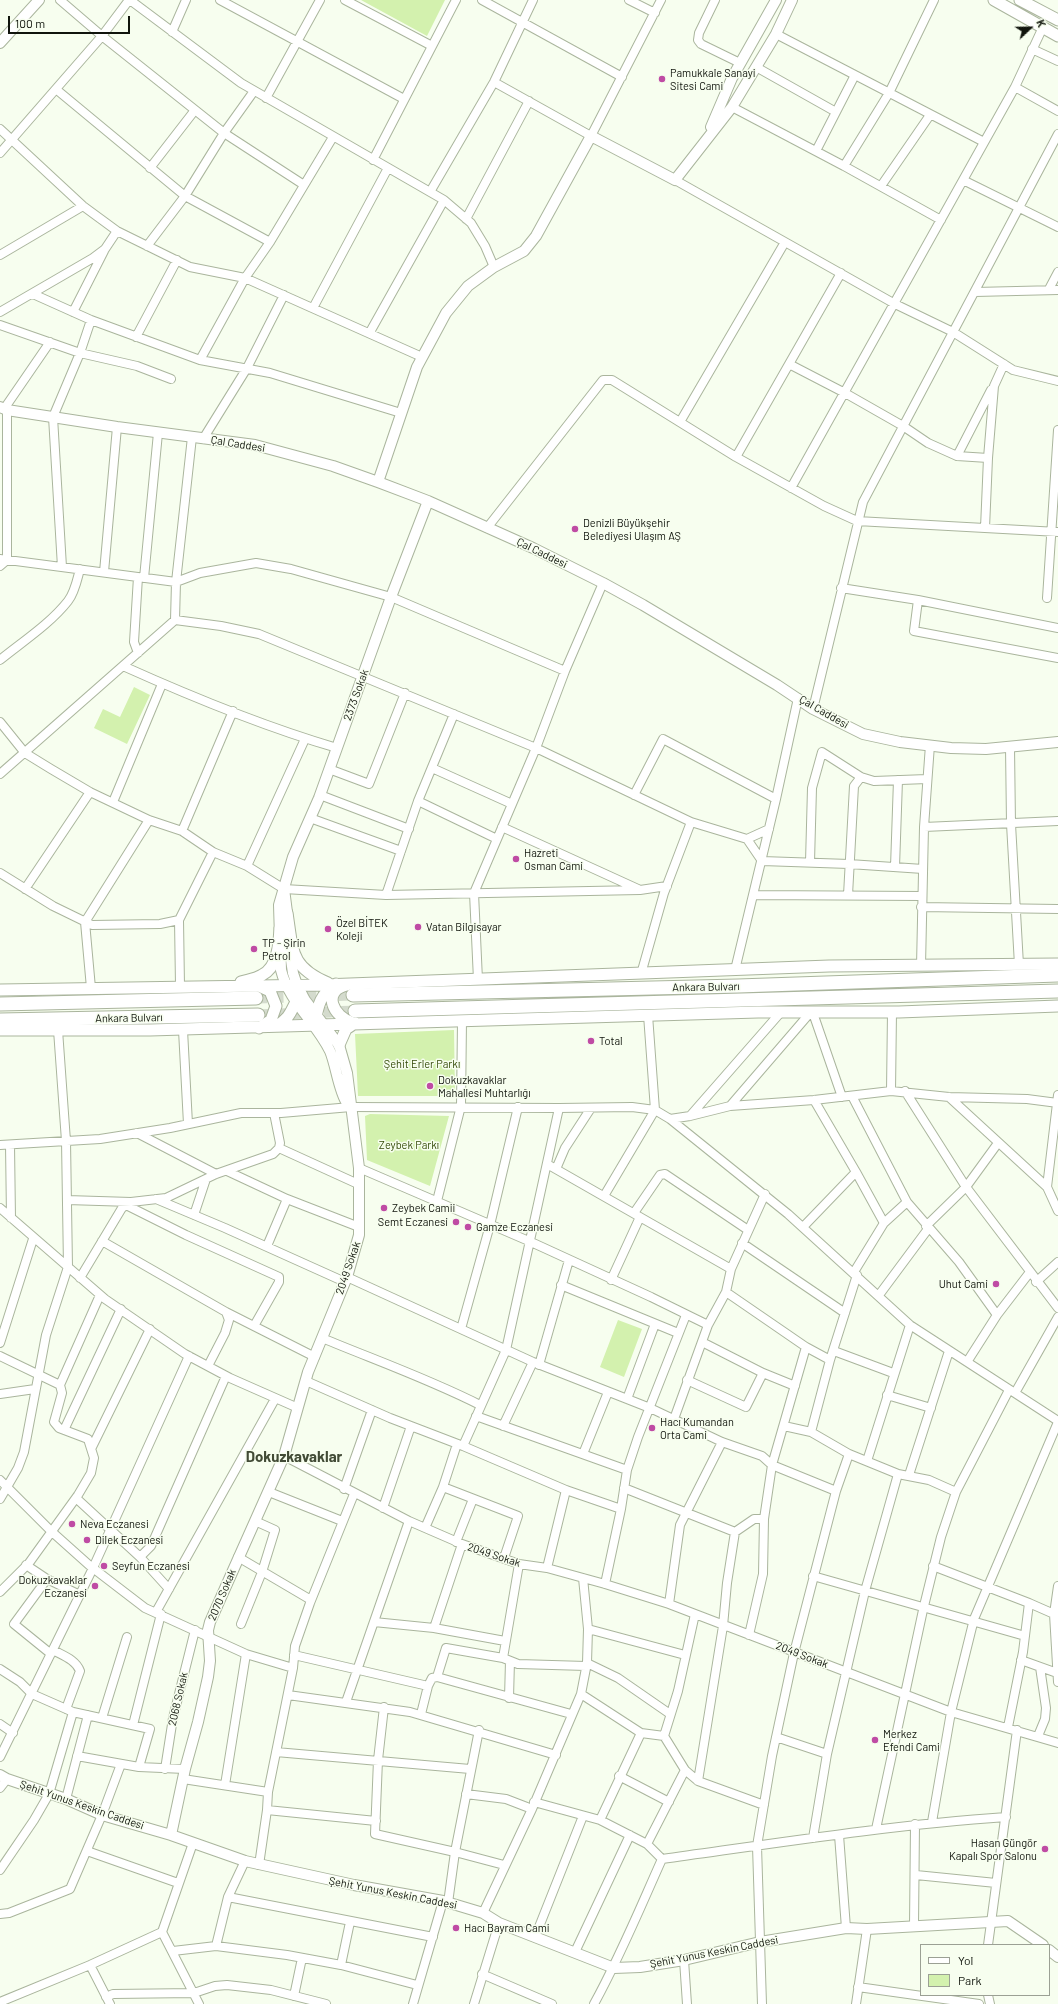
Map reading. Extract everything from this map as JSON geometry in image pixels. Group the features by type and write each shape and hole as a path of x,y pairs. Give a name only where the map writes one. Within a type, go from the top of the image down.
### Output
{"main road":[{"path":"994,0 1058,36"},
{"path":"1020,0 1058,20"},
{"path":"287,913 290,935 299,964 312,975 334,984 353,989"},
{"path":"228,986 261,976 267,972 272,965 277,952 280,928"},
{"path":"355,1017 345,1021 336,1013 332,998 334,993 340,987 353,989 478,980 829,966 1058,964"},
{"name":"Ankara Bulvarı","path":"353,989 738,986 1058,975"},
{"path":"257,992 286,985 298,993 334,984"},
{"path":"314,1026 320,999 334,984"},
{"path":"0,990 228,986 257,992 270,991 276,1006 271,1020 183,1030 0,1030"},
{"name":"Ankara Bulvarı","path":"355,1017 1058,991"},
{"name":"Ankara Bulvarı","path":"0,1004 257,992"},
{"path":"273,1027 286,1021 292,1011 298,993"},
{"path":"258,1021 273,1027 326,1026 355,1017 462,1021 781,1012 892,1012 1058,1006"},
{"path":"339,1045 346,1029 355,1017"},
{"name":"Ankara Bulvarı","path":"0,1020 258,1021"}],"street":[{"path":"0,42 39,0"},
{"path":"60,0 102,36 224,133 304,185"},
{"path":"0,153 57,90 102,36 129,0 241,83 444,200 471,223 485,246 494,267"},
{"path":"172,32 186,0"},
{"path":"220,0 297,43 404,99"},
{"path":"266,98 320,0"},
{"path":"345,0 432,46"},
{"path":"373,160 456,0"},
{"path":"482,0 622,76"},
{"path":"430,192 494,82 533,0"},
{"path":"629,0 655,13"},
{"path":"378,482 417,366 446,313 468,286 494,267 524,252 536,236 591,136 662,0"},
{"path":"715,0 698,33 698,40 701,44 740,63"},
{"path":"708,137 732,78 776,0"},
{"path":"675,180 732,107 776,34 792,0"},
{"path":"844,166 888,92 934,0"},
{"path":"791,488 1015,87 1043,27"},
{"path":"776,34 984,142"},
{"path":"1032,49 1058,61"},
{"path":"756,67 836,112"},
{"path":"816,151 854,75"},
{"path":"494,82 591,136 675,180 895,304 953,332 1013,370 1058,381"},
{"path":"1015,87 1058,111"},
{"path":"57,90 185,196 270,242"},
{"path":"147,246 185,196 224,133 254,91"},
{"path":"466,219 529,101"},
{"path":"732,107 881,186 941,220"},
{"path":"150,168 195,110"},
{"path":"881,186 930,115"},
{"path":"0,129 83,206 118,231 190,267 245,278 370,332 422,357"},
{"path":"813,709 857,521 863,502 1021,207 1058,134"},
{"path":"200,360 245,278 270,242 333,137"},
{"path":"313,308 388,168"},
{"path":"963,180 1058,226"},
{"path":"370,332 444,200"},
{"path":"0,255 83,206"},
{"path":"73,312 105,249 118,231"},
{"path":"680,422 785,242"},
{"path":"0,312 33,294 105,249"},
{"path":"136,337 177,260"},
{"path":"1049,289 1058,272"},
{"path":"736,457 841,273"},
{"path":"975,292 1049,289 1058,290"},
{"path":"33,294 91,320 200,360 270,373 401,413"},
{"path":"203,439 247,368 284,295"},
{"path":"62,567 53,416 80,353 91,320"},
{"path":"0,325 80,353 137,366 171,379"},
{"path":"0,566 3,559 4,409 50,342"},
{"path":"789,364 845,393 903,426 928,443 957,456 988,458"},
{"path":"957,456 1004,364"},
{"path":"487,528 603,380 612,380 736,457 824,506 857,521 1054,532"},
{"path":"986,528 988,458 994,386"},
{"name":"Çal Caddesi","path":"4,409 158,433 255,445 333,466 378,482 428,501 603,583 643,604 798,698 813,709 863,734 900,742 930,746 986,749 1058,742"},
{"path":"104,572 117,427"},
{"path":"1047,598 1054,532 1058,430"},
{"path":"138,652 134,642 158,433"},
{"path":"0,774 175,620 176,582 192,437"},
{"name":"2373 Sokak","path":"298,993 286,985 281,970 280,905 284,889 293,857 330,769 391,596 428,501"},
{"path":"3,559 176,582 200,573 256,563 291,569 391,596 565,671"},
{"path":"0,660 55,614 68,600 76,587 80,569"},
{"path":"478,980 474,893 536,748 565,671 603,583"},
{"path":"842,588 918,600 1058,628"},
{"path":"918,600 914,631 1058,658"},
{"path":"175,620 221,626 259,634 405,693 536,748 691,822 747,839 762,861"},
{"path":"123,666 162,684 305,739 337,748"},
{"path":"113,802 162,684"},
{"path":"330,769 369,784 405,693"},
{"path":"735,970 762,861 798,698"},
{"path":"182,831 234,711"},
{"path":"386,894 418,801 454,714"},
{"path":"0,722 25,753 90,792 149,820 182,831 213,852 247,866 284,889 386,894 640,890 667,886"},
{"path":"247,866 305,739"},
{"path":"634,795 662,739 776,799"},
{"path":"921,966 922,869 930,746"},
{"path":"1010,747 1011,824 1017,908 1019,965"},
{"path":"810,862 812,788 822,752 861,776 874,782 927,779"},
{"path":"432,768 512,804"},
{"path":"848,895 854,786 861,776"},
{"path":"895,867 898,780"},
{"path":"25,889 90,792"},
{"path":"320,795 409,828"},
{"path":"418,801 497,839"},
{"path":"310,818 401,850"},
{"path":"90,988 85,922 149,820"},
{"path":"924,827 1058,821"},
{"path":"641,974 667,886 691,822"},
{"path":"502,827 640,890"},
{"path":"747,839 769,829"},
{"path":"180,986 179,920 213,852"},
{"path":"762,861 810,862 922,869"},
{"path":"0,873 53,906 92,925 160,924 179,920"},
{"path":"284,889 291,962 298,993 314,1026 330,1051 344,1098 352,1107"},
{"path":"754,894 922,896"},
{"path":"921,907 1058,909"},
{"name":"2049 Sokak","path":"298,993 317,1014 339,1045 347,1073 359,1168 359,1228 354,1257 306,1381 284,1456 409,1522 459,1543 519,1564 547,1568 606,1584 669,1604 723,1626 951,1712 1008,1727 1058,1743"},
{"path":"690,1116 781,1012"},
{"path":"891,1091 892,1012"},
{"path":"730,1106 811,1013 842,1097"},
{"path":"604,1196 655,1110 648,1015"},
{"path":"437,1201 461,1106 462,1021"},
{"path":"0,1498 8,1488 24,1452 31,1421 35,1389 54,1305 68,1267 66,1141 58,1030"},
{"path":"183,1030 188,1124"},
{"path":"670,1118 690,1116 730,1106 814,1100 891,1091 949,1096 1058,1100 1047,1187"},
{"path":"905,1092 966,1187 1036,1282 1058,1308"},
{"path":"852,1096 907,1202 927,1228 959,1262 998,1315"},
{"path":"949,1096 1047,1187 1058,1210"},
{"path":"814,1100 884,1223"},
{"path":"0,1145 100,1138 188,1124 241,1113 274,1113 352,1107 632,1107 655,1110 670,1118 765,1194 879,1295 910,1325 1058,1421 973,1622 951,1712 932,1822"},
{"path":"461,1329 490,1225 518,1107"},
{"path":"425,1528 460,1445 476,1416 506,1350 531,1242 558,1108"},
{"path":"556,1168 565,1148 591,1108"},
{"path":"67,1200 129,1203 153,1198 166,1198 216,1174 273,1154 279,1148 280,1143 274,1113"},
{"path":"137,1133 216,1174"},
{"path":"879,1295 927,1228 966,1187 998,1143"},
{"path":"10,1144 11,1218"},
{"path":"279,1148 358,1184"},
{"path":"547,1164 731,1269"},
{"path":"359,1168 531,1242 708,1325"},
{"path":"227,1171 287,1199 359,1228"},
{"path":"803,1227 856,1172"},
{"path":"611,1280 637,1215 660,1175 665,1174 748,1230"},
{"path":"194,1215 206,1179"},
{"path":"674,1419 708,1325 726,1292 731,1269 765,1194"},
{"path":"153,1198 461,1329 536,1363 650,1408 722,1442 762,1456 772,1464 836,1491"},
{"path":"267,1246 287,1199"},
{"path":"811,1432 855,1274 884,1223 907,1202"},
{"path":"80,1278 122,1208 129,1203"},
{"path":"129,1203 186,1235 279,1277 279,1282 254,1326"},
{"path":"0,1210 100,1295 188,1356 226,1376 298,1408"},
{"path":"0,1344 33,1238"},
{"path":"102,1241 226,1312 315,1357"},
{"path":"742,1244 845,1313"},
{"path":"503,1426 536,1363 569,1260"},
{"path":"1036,1282 1058,1262"},
{"path":"967,1362 998,1315 1030,1272"},
{"path":"561,1285 678,1333"},
{"path":"726,1292 806,1347 830,1360"},
{"path":"2,1586 26,1565 76,1498 91,1473 94,1458 92,1447 88,1439 64,1430 54,1422 62,1393 60,1385 100,1295"},
{"path":"64,1430 121,1309"},
{"path":"208,1366 225,1333 229,1320 226,1312"},
{"path":"606,1584 627,1470 638,1437 686,1315"},
{"path":"876,1829 923,1607 933,1566 956,1492 1012,1391 1058,1317"},
{"path":"628,1399 655,1324"},
{"path":"867,1461 910,1325"},
{"path":"92,1447 150,1329"},
{"path":"322,1338 447,1388 480,1405"},
{"path":"702,1342 795,1386"},
{"path":"749,1635 763,1574 764,1519 772,1464 806,1347"},
{"path":"834,1351 894,1373"},
{"path":"909,1475 949,1351"},
{"path":"0,1356 60,1385"},
{"path":"0,1757 93,1568 188,1356"},
{"path":"687,1380 746,1407 763,1372"},
{"path":"140,1557 151,1546 226,1376"},
{"path":"306,1381 372,1410 566,1490 621,1509"},
{"path":"0,1394 35,1389"},
{"path":"584,1454 608,1392"},
{"path":"887,1395 930,1408"},
{"path":"133,1725 159,1614 169,1589 275,1399"},
{"path":"344,1489 372,1410"},
{"path":"476,1416 627,1470"},
{"path":"383,1508 411,1426"},
{"path":"784,1426 811,1432 849,1454 898,1474 929,1480 956,1492"},
{"path":"669,1604 680,1526 688,1513 722,1442"},
{"path":"762,2004 757,1846 776,1737 794,1653 836,1491 849,1454"},
{"name":"2070 Sokak","path":"171,1835 208,1676 210,1661 208,1636 210,1622 284,1456"},
{"path":"813,1838 827,1754 846,1672 865,1591 898,1474"},
{"path":"0,1480 51,1531 93,1568 145,1608 246,1654 293,1668"},
{"path":"443,1487 518,1516 504,1558"},
{"path":"624,1488 735,1532"},
{"path":"547,1568 566,1490"},
{"path":"269,1492 342,1521"},
{"path":"259,1865 267,1810 268,1792 293,1668 295,1646 311,1600 354,1494"},
{"path":"76,1498 140,1557 169,1589"},
{"path":"434,1628 473,1499"},
{"path":"698,1781 723,1626 727,1584 735,1532 754,1519 764,1519"},
{"path":"241,1624 262,1572 275,1530 255,1521"},
{"path":"346,1702 409,1522"},
{"path":"238,1557 311,1600"},
{"path":"509,1698 505,1641 519,1564"},
{"path":"26,1565 47,1579 80,1595"},
{"path":"933,1566 1054,1614"},
{"path":"813,1576 1025,1636"},
{"path":"483,1913 556,1755 571,1714 581,1694 586,1664 588,1629 583,1578"},
{"path":"0,1870 34,1820 49,1794 80,1671 78,1665 73,1661 52,1652 14,1624 47,1579"},
{"path":"1057,1591 1054,1614 1058,1682"},
{"path":"1008,1727 1021,1660 1029,1603"},
{"path":"695,1614 678,1691 664,1736 685,1770 698,1781 764,1805"},
{"path":"374,1622 434,1628 505,1641"},
{"path":"588,1629 686,1655"},
{"name":"2068 Sokak","path":"165,1769 173,1718 195,1630"},
{"path":"102,1718 127,1637"},
{"path":"437,1677 446,1648 506,1660 518,1664 586,1664 618,1678 670,1714"},
{"path":"225,1785 246,1654"},
{"path":"294,1655 428,1686"},
{"path":"1021,1660 1057,1673"},
{"path":"1038,1736 1045,1719 1046,1708 1040,1667"},
{"path":"0,1669 20,1682 32,1694 70,1711 150,1729 140,1767"},
{"path":"421,1714 428,1686 432,1678 437,1677 571,1714"},
{"path":"581,1694 641,1733 664,1736"},
{"path":"288,1695 346,1702 421,1714 479,1730 556,1755"},
{"path":"384,1708 378,1760 375,1834 455,1852 504,1866"},
{"path":"66,1799 88,1715"},
{"path":"0,1724 13,1733"},
{"path":"413,2004 433,1937 446,1902 470,1769 479,1730"},
{"path":"988,1944 1006,1817 1016,1730"},
{"path":"600,1820 619,1776 641,1733"},
{"path":"776,1737 827,1754"},
{"path":"276,1752 470,1769"},
{"path":"77,1756 140,1767 165,1769 225,1785 268,1792"},
{"path":"0,1914 10,1913 70,1890 102,1815 121,1764"},
{"path":"648,1844 685,1770"},
{"path":"619,1776 669,1802"},
{"path":"0,1788 4,1777"},
{"name":"Şehit Yunus Keskin Caddesi","path":"4,1777 66,1799 102,1815 171,1835 259,1865 446,1902 483,1913 499,1923 614,1968 640,1967 684,1960 760,1942 846,1928 867,1929 1008,1921 1042,1944"},
{"path":"466,1794 506,1799 600,1820 648,1844 662,1859"},
{"path":"267,1810 376,1821"},
{"path":"535,1937 583,1816"},
{"path":"662,1859 915,1824 1006,1817"},
{"path":"914,1926 916,1875 915,1824"},
{"path":"575,1952 630,1835"},
{"path":"839,1835 846,1928"},
{"path":"0,2003 90,1965 162,1932 178,1883 194,1843"},
{"path":"87,1851 178,1883"},
{"path":"594,2004 614,1968 633,1921 662,1859"},
{"path":"216,1946 228,1897 245,1861"},
{"path":"916,1875 996,1883"},
{"path":"228,1897 303,1910 350,1922 433,1937"},
{"path":"341,1965 350,1922"},
{"path":"474,2004 482,1974 499,1923"},
{"path":"856,2004 867,1929"},
{"path":"162,1932 199,2004"},
{"path":"173,1951 216,1946 341,1965 418,1985"},
{"path":"1050,1951 1058,1958"},
{"path":"294,1996 302,1958"},
{"path":"684,1960 687,2004"},
{"path":"90,1965 108,2000 113,1994 194,1993 215,1986 227,1986 264,1989 325,2004"},
{"path":"482,1974 552,2004"},
{"path":"858,1987 920,1996"},
{"path":"922,1996 979,2004"}],"green space":[{"path":"361,0 445,0 427,36"},
{"path":"134,687 150,695 127,744 94,728 103,709 120,717"},
{"name":"Şehit Erler Parkı","path":"454,1030 455,1096 358,1096 355,1034"},
{"name":"Zeybek Parkı","path":"370,1114 449,1116 430,1186 367,1160 365,1116"},
{"path":"618,1320 642,1329 624,1377 600,1367"}],"tunnel":[{"path":"256,998 353,995"},
{"path":"258,1015 355,1011"}],"place":[{"name":"Pamukkale Sanayi Sitesi Cami","path":"662,79"},
{"name":"Denizli Büyükşehir Belediyesi Ulaşım AŞ","path":"575,529"},
{"name":"Hazreti Osman Cami","path":"516,859"},
{"name":"Vatan Bilgisayar","path":"418,927"},
{"name":"Özel BİTEK Koleji","path":"328,929"},
{"name":"TP - Şirin Petrol","path":"254,949"},
{"name":"Total","path":"591,1041"},
{"name":"Dokuzkavaklar Mahallesi Muhtarlığı","path":"430,1086"},
{"name":"Zeybek Camii","path":"384,1208"},
{"name":"Semt Eczanesi","path":"456,1222"},
{"name":"Gamze Eczanesi","path":"468,1227"},
{"name":"Uhut Cami","path":"996,1284"},
{"name":"Hacı Kumandan Orta Cami","path":"652,1428"},
{"name":"Neva Eczanesi","path":"72,1524"},
{"name":"Dilek Eczanesi","path":"87,1540"},
{"name":"Seyfun Eczanesi","path":"104,1566"},
{"name":"Dokuzkavaklar Eczanesi","path":"95,1586"},
{"name":"Merkez Efendi Cami","path":"875,1740"},
{"name":"Hasan Güngör Kapalı Spor Salonu","path":"1045,1849"},
{"name":"Hacı Bayram Cami","path":"456,1928"}],"district":[{"name":"Dokuzkavaklar","path":"294,1457"}]}
